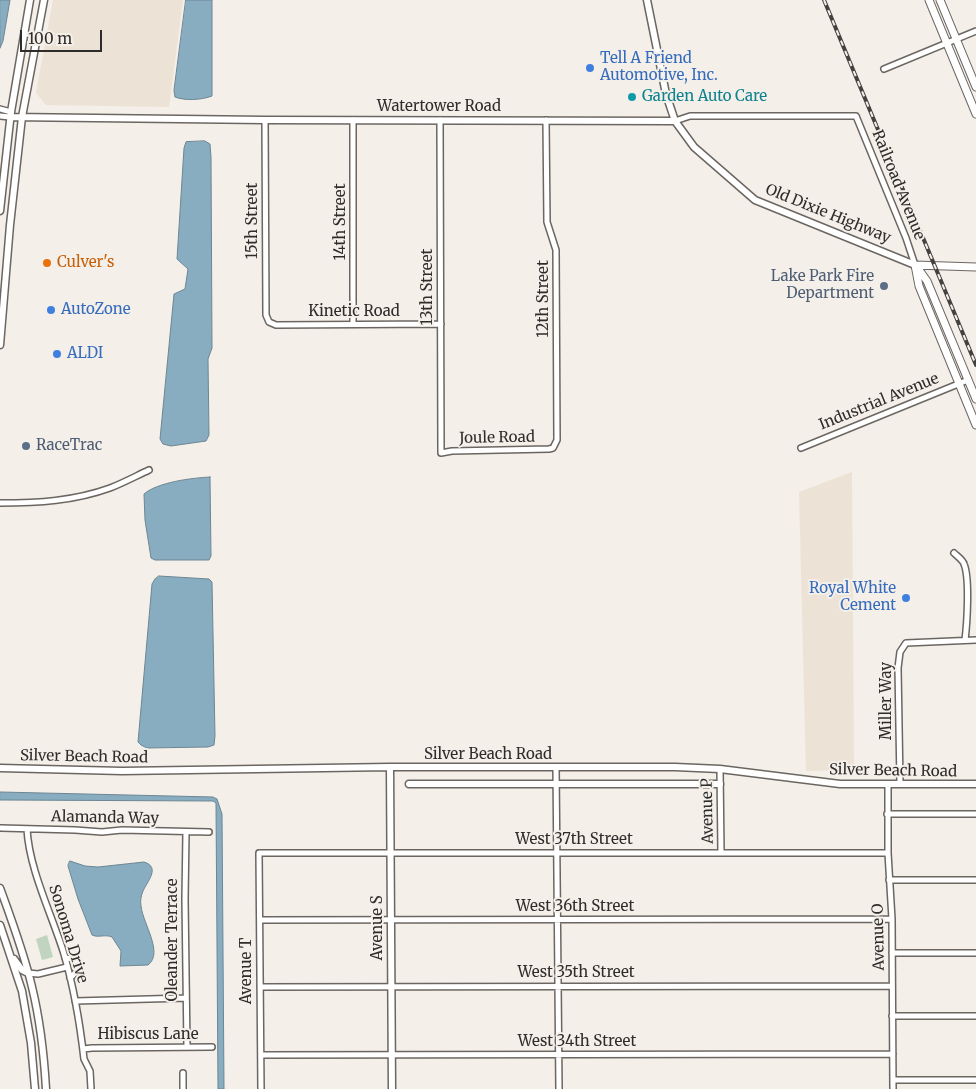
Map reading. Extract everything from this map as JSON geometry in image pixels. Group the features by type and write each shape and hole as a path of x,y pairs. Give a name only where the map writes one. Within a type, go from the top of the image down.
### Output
{"main road":[{"path":"929,0 976,114"},
{"path":"940,0 976,87"},
{"path":"915,265 976,267"},
{"path":"915,265 927,281 976,399"},
{"path":"915,265 919,286 976,425"}],"street":[{"path":"0,211 11,114 30,0"},
{"path":"0,345 10,225 22,117 44,0"},
{"name":"Old Dixie Highway","path":"648,0 666,94 675,121 694,147 754,200 915,265"},
{"path":"884,69 976,32"},
{"path":"0,109 22,117"},
{"path":"0,116 11,114"},
{"name":"Watertower Road","path":"22,117 265,120 675,121 690,116 856,116"},
{"name":"Railroad Avenue","path":"856,116 906,238 915,265"},
{"name":"15th Street","path":"265,120 266,315 269,322"},
{"name":"14th Street","path":"353,324 354,120"},
{"name":"13th Street","path":"440,120 441,453"},
{"name":"12th Street","path":"546,120 547,222 556,250 557,440 553,448"},
{"name":"Kinetic Road","path":"269,322 276,325 440,324"},
{"name":"Industrial Avenue","path":"800,448 968,380"},
{"name":"Joule Road","path":"441,453 452,451 553,448"},
{"path":"0,503 33,503 88,495 149,470"},
{"path":"954,553 964,562 966,572 967,623 965,640 976,640"},
{"name":"Miller Way","path":"900,784 898,668 900,652 906,643 965,640"},
{"name":"Silver Beach Road","path":"0,768 122,771 390,767 675,767 720,769 840,784 976,784"},
{"name":"Avenue S","path":"390,767 392,1089"},
{"path":"556,767 559,1089"},
{"name":"Avenue P","path":"720,769 720,852"},
{"name":"Silver Beach Road","path":"409,784 720,784"},
{"name":"Avenue O","path":"888,784 888,852 892,919 893,1089"},
{"path":"888,814 976,814"},
{"name":"Alamanda Way","path":"1,828 102,832 122,830 209,832"},
{"name":"Sonoma Drive","path":"27,829 39,883 70,978 84,1059 90,1068 90,1089"},
{"name":"Oleander Terrace","path":"186,832 187,1047"},
{"name":"West 37th Street","path":"259,853 888,852"},
{"name":"Avenue T","path":"259,853 261,1089"},
{"path":"889,880 976,880"},
{"path":"0,888 28,974 43,1042 46,1089"},
{"name":"West 36th Street","path":"260,920 892,919"},
{"path":"0,925 22,991 31,1043 35,1089"},
{"path":"9,951 22,970 28,974 38,974 67,967"},
{"path":"892,953 976,953"},
{"path":"65,958 74,959 78,963 76,973 70,978"},
{"name":"West 35th Street","path":"260,987 558,985 892,986"},
{"path":"75,1000 186,998"},
{"path":"892,1016 976,1016"},
{"name":"Hibiscus Lane","path":"83,1050 92,1048 212,1047"},
{"name":"West 34th Street","path":"261,1055 893,1054"},
{"path":"183,1073 183,1089"},
{"path":"893,1080 976,1080"}],"shaded area":[{"path":"53,0 183,0 169,107 46,105 36,93"},
{"path":"852,472 854,770 806,771 799,492"}],"green space":[{"path":"47,935 53,957 42,960 36,939"}],"water":[{"path":"0,0 10,0 3,41 0,48"},
{"path":"186,0 212,0 212,96 203,98 188,99 175,97 174,91"},
{"path":"205,141 210,144 211,157 212,348 208,359 209,435 206,441 171,446 163,444 160,439 174,294 185,289 188,269 177,259 184,148 186,142"},
{"path":"210,477 211,556 209,560 155,560 151,558 145,520 144,494 158,486"},
{"path":"159,576 209,579 212,582 215,736 214,745 208,747 147,748 138,742 152,584"},
{"path":"0,792 213,797 217,799 222,814 224,1089 218,1089 216,803 213,801 0,800"},
{"path":"70,861 85,866 98,867 144,862 152,867 151,875 141,900 154,953 148,965 120,966 121,951 112,937 92,935 68,866"}],"railway":[{"path":"824,0 976,365"}],"place":[{"name":"Tell A Friend Automotive, Inc.","path":"590,68"},
{"name":"Garden Auto Care","path":"632,97"},
{"name":"Culver's","path":"47,263"},
{"name":"Lake Park Fire Department","path":"884,286"},
{"name":"AutoZone","path":"51,310"},
{"name":"ALDI","path":"57,354"},
{"name":"RaceTrac","path":"26,446"},
{"name":"Royal White Cement","path":"906,598"}]}
